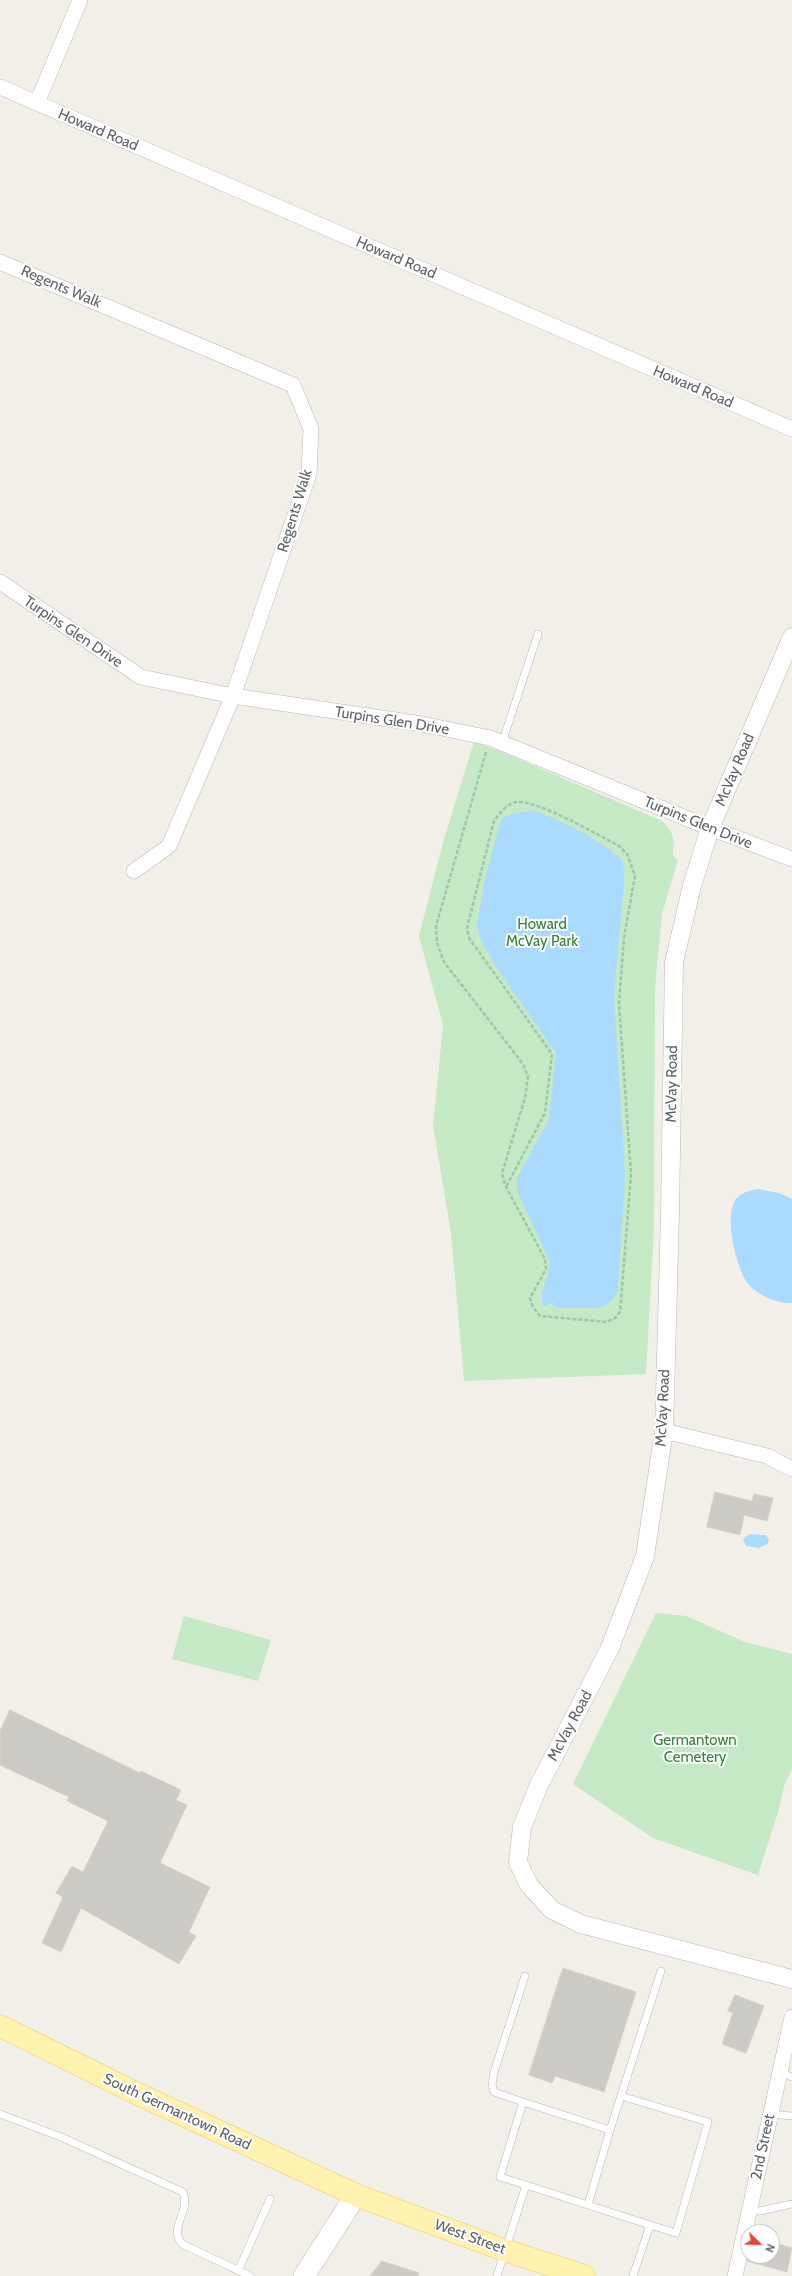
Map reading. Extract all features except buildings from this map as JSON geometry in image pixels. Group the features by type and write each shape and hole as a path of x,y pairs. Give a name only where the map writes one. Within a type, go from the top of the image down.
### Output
{"main road":[{"name":"South Germantown Road","path":"0,2026 138,2094 356,2195"},
{"name":"West Street","path":"356,2195 504,2250 584,2276"},
{"path":"304,2276 356,2195"}],"street":[{"path":"37,103 80,0"},
{"name":"Howard Road","path":"0,87 792,429"},
{"name":"Regents Walk","path":"0,262 294,385 311,429 309,474 233,696 169,846 134,871"},
{"name":"Turpins Glen Drive","path":"1,586 141,677 233,696 422,724 496,740 710,828 792,859"},
{"name":"McVay Road","path":"792,637 710,828 692,886 674,962 670,1213 664,1432 645,1556 610,1648 595,1679 577,1710 537,1792 522,1827 518,1862 529,1885 552,1910 581,1924 792,1979"},
{"path":"664,1432 767,1456 792,1470"},
{"name":"2nd Street","path":"735,2276 771,2114 786,2075 792,2017"}],"lane":[{"path":"496,740 538,634"},
{"path":"588,2205 610,2130 661,1971"},
{"path":"525,1976 494,2072 492,2084 494,2092 610,2130"},
{"path":"523,2102 500,2177 676,2233 708,2122 621,2096"},
{"path":"0,2114 61,2137 183,2192 186,2205 177,2229 178,2238 182,2244 250,2276"},
{"path":"771,2114 792,2116"},
{"path":"497,2276 504,2250 526,2185"},
{"path":"238,2270 270,2199"},
{"path":"750,2210 760,2211 792,2204"},
{"path":"633,2276 650,2225"}],"path":[{"path":"496,740 436,926 437,943 444,962 523,1064 528,1077 525,1098 502,1173 506,1187 545,1259 546,1269 530,1298 533,1307 540,1316 607,1322 615,1318 620,1312 631,1174 620,1003 624,937 635,876 627,854 619,846 535,804 517,802 504,809 494,821 467,928 469,938 552,1054 545,1113 506,1187"}],"green space":[{"name":"Howard McVay Park","path":"474,742 502,752 662,821 669,829 673,837 673,856 678,860 662,914 655,988 654,1227 646,1374 464,1381 451,1233 433,1125 443,1025 419,936 444,839"},
{"name":"Germantown Cemetery","path":"656,1613 686,1616 745,1642 792,1654 792,1770 785,1783 778,1812 758,1875 653,1838 573,1784"},
{"path":"184,1616 271,1640 258,1681 172,1659"}],"water":[{"path":"532,810 556,819 580,831 603,845 623,861 624,883 614,995 625,1174 618,1289 615,1297 608,1304 598,1308 557,1308 549,1302 547,1306 542,1304 542,1291 549,1271 550,1262 517,1191 517,1178 549,1120 556,1053 495,965 480,938 477,924 485,879 501,820 505,816"},
{"path":"758,1189 779,1193 792,1199 792,1303 779,1302 760,1294 746,1281 738,1263 732,1238 731,1214 733,1204 742,1194"},
{"path":"750,1534 766,1535 769,1540 768,1544 758,1548 746,1546 743,1539"}]}
